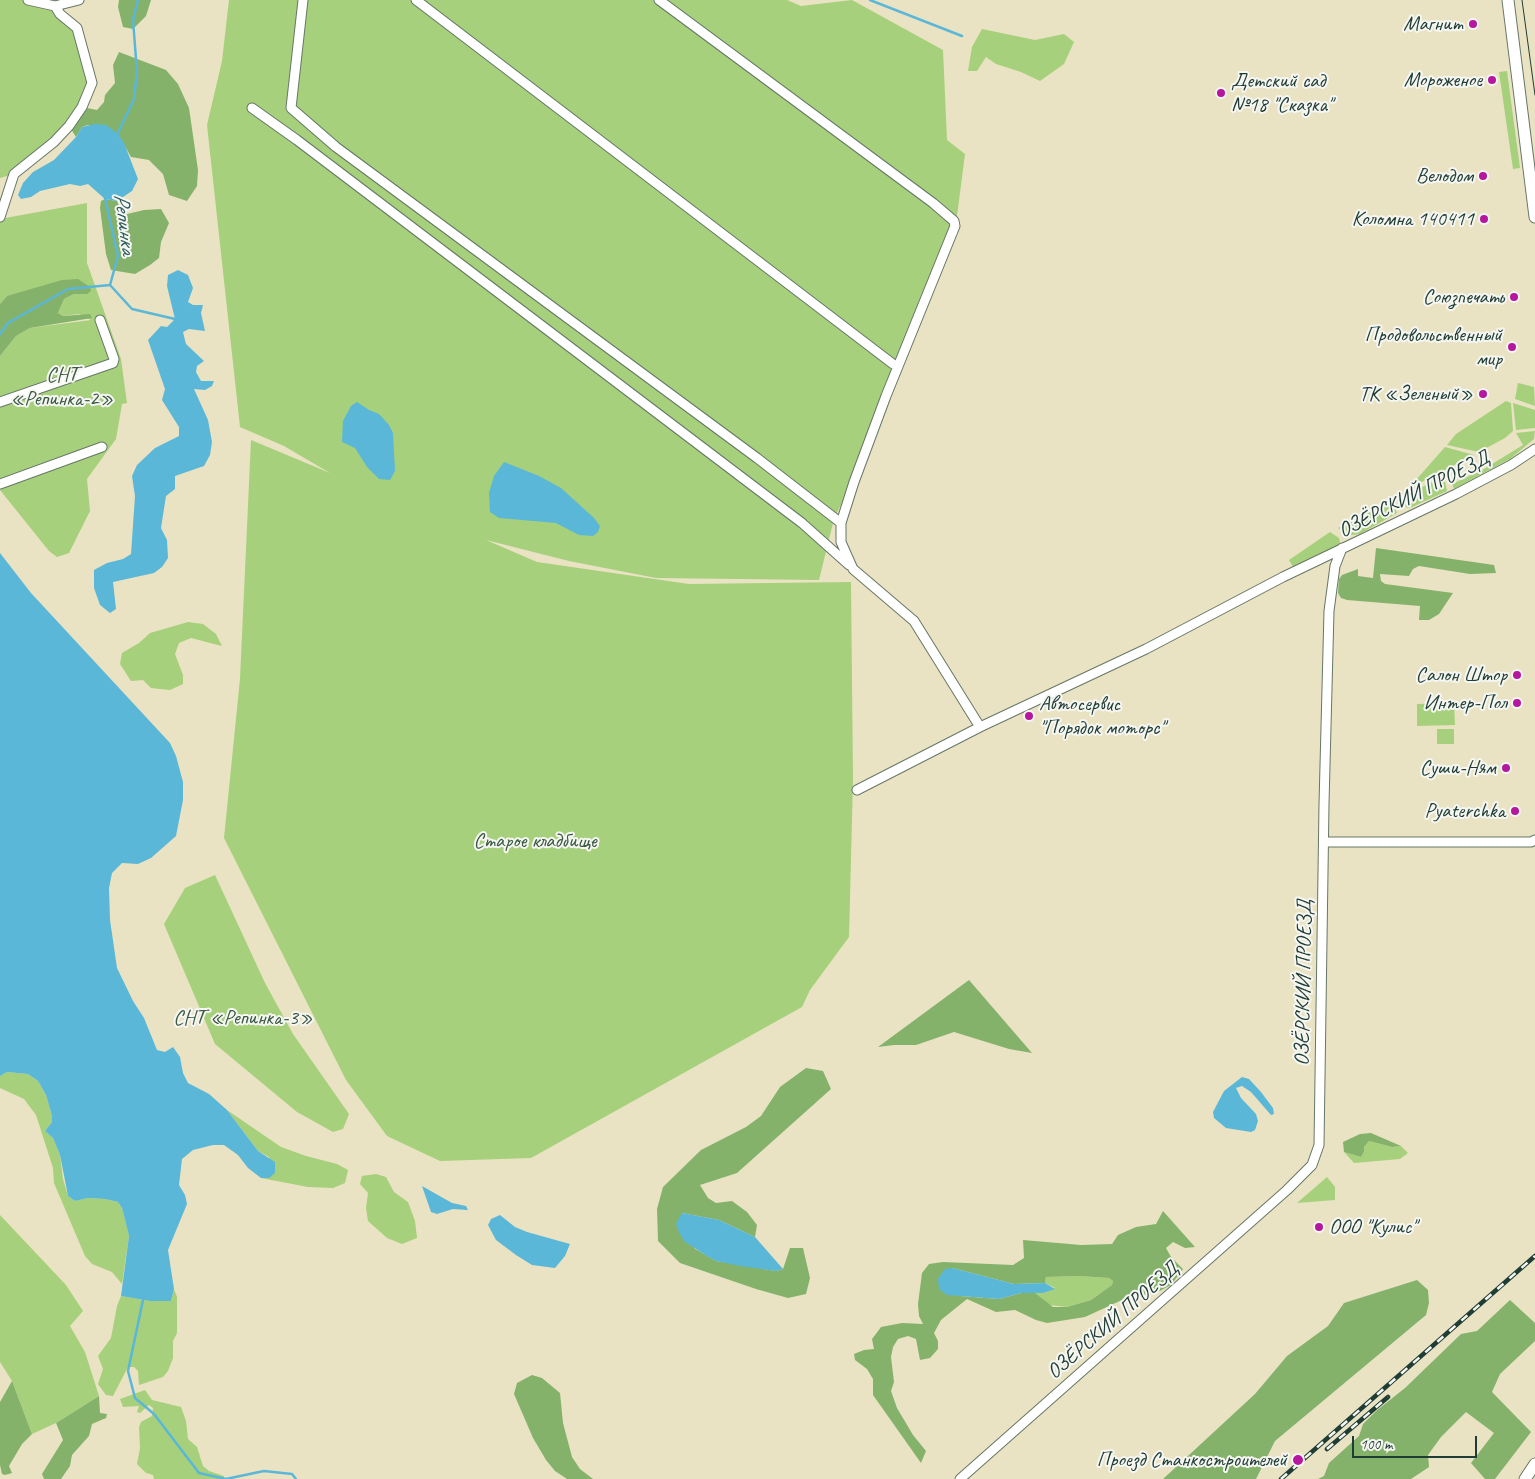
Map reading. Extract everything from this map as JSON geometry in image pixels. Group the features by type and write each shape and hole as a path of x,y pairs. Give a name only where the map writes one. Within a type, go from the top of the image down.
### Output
{"main road":[{"path":"1508,0 1535,217"},
{"path":"1525,1479 1535,1464"}],"street":[{"path":"28,0 55,6 79,0"},
{"path":"303,0 291,108 336,147 757,458 840,523"},
{"path":"416,0 893,364"},
{"path":"659,0 933,203 954,221 955,226 886,396 840,523 841,542 853,569"},
{"path":"0,218 14,174 54,142 70,126 82,107 92,83 77,28 60,14 55,6"},
{"path":"252,108 297,140 802,523 914,621 980,727"},
{"path":"0,402 113,363 114,359 100,320"},
{"path":"0,484 102,447"},
{"name":"ОЗЁРСКИЙ ПРОЕЗД","path":"960,1479 1287,1190 1312,1165 1319,1146 1329,611 1335,566 1342,548 1456,494 1511,464 1535,448"},
{"path":"857,790 980,727 1146,649 1342,548"},
{"path":"1324,842 1531,842 1535,840"}],"green space":[{"path":"0,0 79,0 56,6 77,28 92,83 69,126 14,174 0,178"},
{"path":"119,0 151,0 146,16 133,29 123,27 118,7"},
{"name":"Старое кладбище","path":"229,0 787,0 801,6 852,0 943,50 947,140 965,154 957,216 948,233 848,490 834,519 819,580 656,578 569,561 486,540 537,562 689,584 851,582 853,780 849,937 810,990 802,1007 531,1158 440,1161 387,1136 346,1080 224,838 240,679 251,440 330,473 284,446 240,427 207,125 222,61"},
{"path":"982,29 1035,40 1064,34 1074,42 1064,64 1040,81 1021,72 996,64 986,57 977,71 968,71 972,47"},
{"path":"119,52 166,70 178,84 189,108 198,170 197,186 187,201 169,195 163,174 149,160 131,157 118,134 88,125 82,127 76,137 69,126 82,107 97,110 104,102 105,95 115,83 113,65"},
{"path":"1507,71 1520,168 1513,169 1499,72"},
{"path":"105,199 117,201 123,215 144,210 161,209 169,223 161,242 159,258 135,274 111,270 106,254 100,208 101,201"},
{"name":"СНТ «Репинка-2»","path":"87,203 87,263 121,359 127,403 122,404 116,439 87,479 90,511 69,553 57,557 49,551 0,490 0,356 16,336 30,328 91,320 79,314 63,316 58,313 64,299 74,294 91,291 7,296 0,304 0,219"},
{"path":"78,279 90,287 91,291 87,294 74,294 64,299 58,313 63,316 90,314 92,318 30,328 16,336 0,356 0,304 7,296 62,280"},
{"path":"1518,383 1534,387 1535,406 1515,399"},
{"path":"1506,401 1511,403 1513,431 1505,438 1479,452 1447,445 1456,434"},
{"path":"1513,403 1535,410 1535,428 1516,430"},
{"path":"1535,431 1534,439 1510,459 1454,489 1452,484 1484,469 1523,445 1516,433"},
{"path":"1445,447 1474,455 1408,489"},
{"path":"1444,477 1447,491 1412,507 1407,508 1403,503 1400,497"},
{"path":"1392,501 1397,513 1360,534 1352,535 1338,528"},
{"path":"1330,532 1339,538 1340,542 1337,546 1293,567 1289,560"},
{"path":"1376,548 1494,565 1496,573 1470,574 1419,566 1413,569 1409,576 1380,574 1381,581 1385,584 1453,593 1439,614 1429,620 1419,620 1420,606 1347,600 1341,598 1338,593 1339,579 1342,575 1358,569 1358,576 1373,578"},
{"path":"188,622 203,624 216,634 222,646 191,638 179,643 175,654 183,675 183,684 170,690 151,688 143,680 131,681 120,664 122,653 139,643 150,633"},
{"path":"1454,703 1455,725 1417,726 1417,704"},
{"path":"1437,729 1454,729 1454,744 1437,744"},
{"name":"СНТ «Репинка-3»","path":"215,875 265,983 293,1034 349,1114 343,1129 333,1132 297,1112 215,1044 164,924 185,888"},
{"path":"969,980 1032,1053 1009,1049 954,1032 916,1045 878,1047"},
{"path":"806,1068 823,1071 831,1089 737,1173 700,1185 708,1198 716,1203 732,1201 747,1212 757,1225 755,1237 719,1220 682,1213 694,1248 716,1261 776,1271 783,1269 790,1248 803,1248 810,1278 806,1294 788,1298 680,1263 658,1241 657,1209 663,1187 701,1150 746,1127 761,1116 780,1087"},
{"path":"7,1072 28,1074 38,1081 46,1095 52,1122 45,1131 53,1138 60,1155 63,1179 68,1196 75,1201 88,1198 105,1199 118,1202 122,1208 129,1236 122,1284 112,1272 92,1264 85,1256 54,1183 53,1168 36,1115 24,1099 0,1088 0,1076"},
{"path":"227,1110 281,1147 337,1164 348,1170 345,1183 333,1188 308,1187 261,1178 269,1178 269,1157 258,1151"},
{"path":"1371,1133 1401,1146 1392,1147 1369,1141 1364,1147 1361,1157 1344,1152 1343,1142 1360,1134"},
{"path":"1369,1141 1392,1147 1401,1146 1408,1153 1400,1159 1354,1163 1344,1152 1361,1157 1364,1147"},
{"path":"376,1174 386,1177 394,1192 408,1202 415,1221 417,1238 402,1244 387,1238 368,1221 366,1208 368,1193 360,1184 362,1176"},
{"path":"1327,1177 1335,1187 1335,1200 1297,1203"},
{"path":"1163,1211 1195,1247 1185,1248 1173,1242 1166,1248 1171,1257 1183,1269 1171,1285 1156,1293 1122,1300 1085,1317 1047,1323 1015,1310 996,1312 967,1299 941,1320 934,1333 938,1341 938,1349 930,1358 920,1360 916,1339 908,1336 898,1339 893,1347 891,1357 894,1382 891,1391 897,1408 913,1435 926,1451 921,1463 873,1395 873,1379 867,1369 855,1360 854,1354 874,1349 872,1339 881,1327 902,1323 923,1324 919,1316 918,1304 922,1273 929,1264 943,1262 1013,1265 1024,1258 1023,1240 1081,1245 1112,1244 1118,1235 1136,1227 1156,1224","holes":["952,1268 1014,1284 1045,1283 1046,1277 1079,1276 1109,1278 1113,1281 1112,1285 1091,1300 1067,1307 1053,1307 1035,1293 1021,1293 999,1299 960,1296"]},
{"path":"0,1215 66,1285 83,1311 70,1326 85,1352 99,1396 56,1423 32,1434 12,1381 0,1362"},
{"path":"1079,1276 1109,1278 1113,1281 1112,1285 1091,1300 1067,1307 1049,1305 1035,1293 1043,1293 1055,1288 1045,1283 1046,1277"},
{"path":"1417,1280 1428,1290 1429,1303 1426,1315 1275,1441 1256,1479 1163,1479 1255,1394 1287,1356 1328,1326 1344,1303"},
{"path":"174,1289 177,1297 177,1333 173,1341 173,1358 168,1371 163,1377 139,1385 138,1371 134,1367 128,1367 113,1396 106,1395 98,1384 103,1369 98,1356 111,1338 117,1306 121,1296 150,1301 171,1301"},
{"path":"1510,1300 1535,1323 1535,1341 1500,1374 1492,1392 1531,1432 1495,1479 1485,1479 1471,1463 1494,1433 1466,1412 1441,1437 1428,1455 1429,1467 1411,1479 1318,1479 1324,1476 1329,1463 1359,1436 1363,1424 1376,1411 1405,1388 1461,1334 1477,1331"},
{"path":"532,1375 542,1378 560,1393 563,1423 572,1457 580,1469 593,1479 567,1479 555,1471 533,1438 514,1394 517,1383"},
{"path":"12,1381 32,1434 22,1444 9,1466 12,1473 5,1475 2,1474 0,1465 0,1402"},
{"path":"145,1390 152,1400 181,1407 186,1421 188,1439 197,1447 203,1466 209,1471 224,1476 224,1479 154,1479 153,1475 146,1473 137,1464 140,1448 139,1427 141,1422 152,1416 153,1408 149,1405 140,1413 137,1412 139,1406 123,1407 120,1399"},
{"path":"99,1396 100,1413 107,1414 106,1418 92,1424 89,1436 72,1455 70,1466 61,1479 44,1479 42,1474 63,1440 56,1423"}],"water":[{"path":"95,124 106,125 118,134 124,143 138,179 132,191 117,201 105,199 88,184 80,186 70,184 40,191 31,197 21,199 18,195 23,183 33,172 54,160 76,137 82,127"},
{"path":"178,270 188,275 193,288 188,302 193,305 203,305 201,313 205,331 189,329 183,332 186,344 204,361 197,366 196,372 201,381 214,381 212,386 205,390 194,389 208,420 212,442 210,455 204,466 175,476 175,489 166,496 161,528 167,540 168,558 162,567 154,573 113,582 116,609 110,613 100,605 94,588 94,570 131,554 135,496 132,476 137,465 155,448 179,436 179,427 162,400 165,389 148,340 161,326 167,327 175,319 167,286 168,275"},
{"path":"357,402 379,414 389,425 393,433 395,471 390,480 379,479 367,467 355,448 342,442 343,421 351,406"},
{"path":"504,462 539,476 561,488 594,518 600,526 598,532 593,536 579,535 556,523 499,518 490,512 489,493 494,476"},
{"path":"0,553 31,593 170,743 176,756 183,782 183,800 176,836 151,858 138,864 122,863 112,873 109,888 110,920 117,968 133,1001 144,1018 157,1050 165,1052 173,1047 180,1057 183,1073 188,1083 209,1094 227,1110 258,1151 275,1162 275,1173 269,1178 261,1178 248,1168 238,1155 224,1145 213,1145 193,1150 182,1159 179,1185 185,1195 187,1204 168,1250 174,1289 171,1301 150,1301 121,1296 129,1236 122,1208 118,1202 105,1199 88,1198 75,1201 68,1196 60,1155 53,1138 45,1131 52,1122 46,1095 38,1081 28,1074 7,1072 0,1076"},
{"path":"1242,1077 1249,1079 1261,1092 1273,1108 1274,1114 1271,1115 1251,1092 1242,1086 1236,1088 1241,1098 1256,1114 1258,1121 1255,1130 1251,1132 1226,1128 1214,1118 1213,1112 1224,1091"},
{"path":"422,1186 452,1203 466,1206 468,1210 453,1209 437,1214 431,1212"},
{"path":"682,1213 719,1220 755,1237 783,1269 776,1271 716,1261 684,1241 676,1224"},
{"path":"500,1215 515,1227 527,1232 570,1244 565,1256 555,1268 532,1265 516,1255 496,1240 488,1225 491,1219"},
{"path":"952,1268 1014,1284 1045,1283 1055,1289 1043,1293 1021,1293 999,1299 947,1295 939,1289 938,1279 945,1269"}],"waterway":[{"name":"Репинка","path":"117,135 134,99 137,72 133,20 138,0"},
{"path":"870,0 962,36"},
{"name":"Репинка","path":"105,198 118,256 110,285 132,309 175,319 175,321"},
{"path":"0,334 8,323 68,289 110,285"},
{"path":"143,1300 128,1371 135,1398 154,1414 199,1473 226,1479 264,1471 292,1474 296,1479"}],"tram line":[{"path":"1522,0 1535,95"}],"railway":[{"path":"1281,1479 1535,1256"},
{"path":"1327,1449 1388,1397"}],"place":[{"name":"Магнит","path":"1473,24"},
{"name":"Мороженое","path":"1492,80"},
{"name":"Детский сад №18 \"Сказка\"","path":"1221,93"},
{"name":"Велодом","path":"1483,176"},
{"name":"Коломна 140411","path":"1484,219"},
{"name":"Союзпечать","path":"1514,297"},
{"name":"Продовольственный мир","path":"1512,347"},
{"name":"ТК «Зеленый»","path":"1483,394"},
{"name":"Салон Штор","path":"1517,675"},
{"name":"Интер-Пол","path":"1517,703"},
{"name":"Автосервис \"Порядок моторс\"","path":"1029,716"},
{"name":"Суши-Ням","path":"1506,768"},
{"name":"Pyaterchka","path":"1515,811"},
{"name":"ООО \"Кулис\"","path":"1319,1227"},
{"name":"Проезд Станкостроителей","path":"1298,1460"}]}
